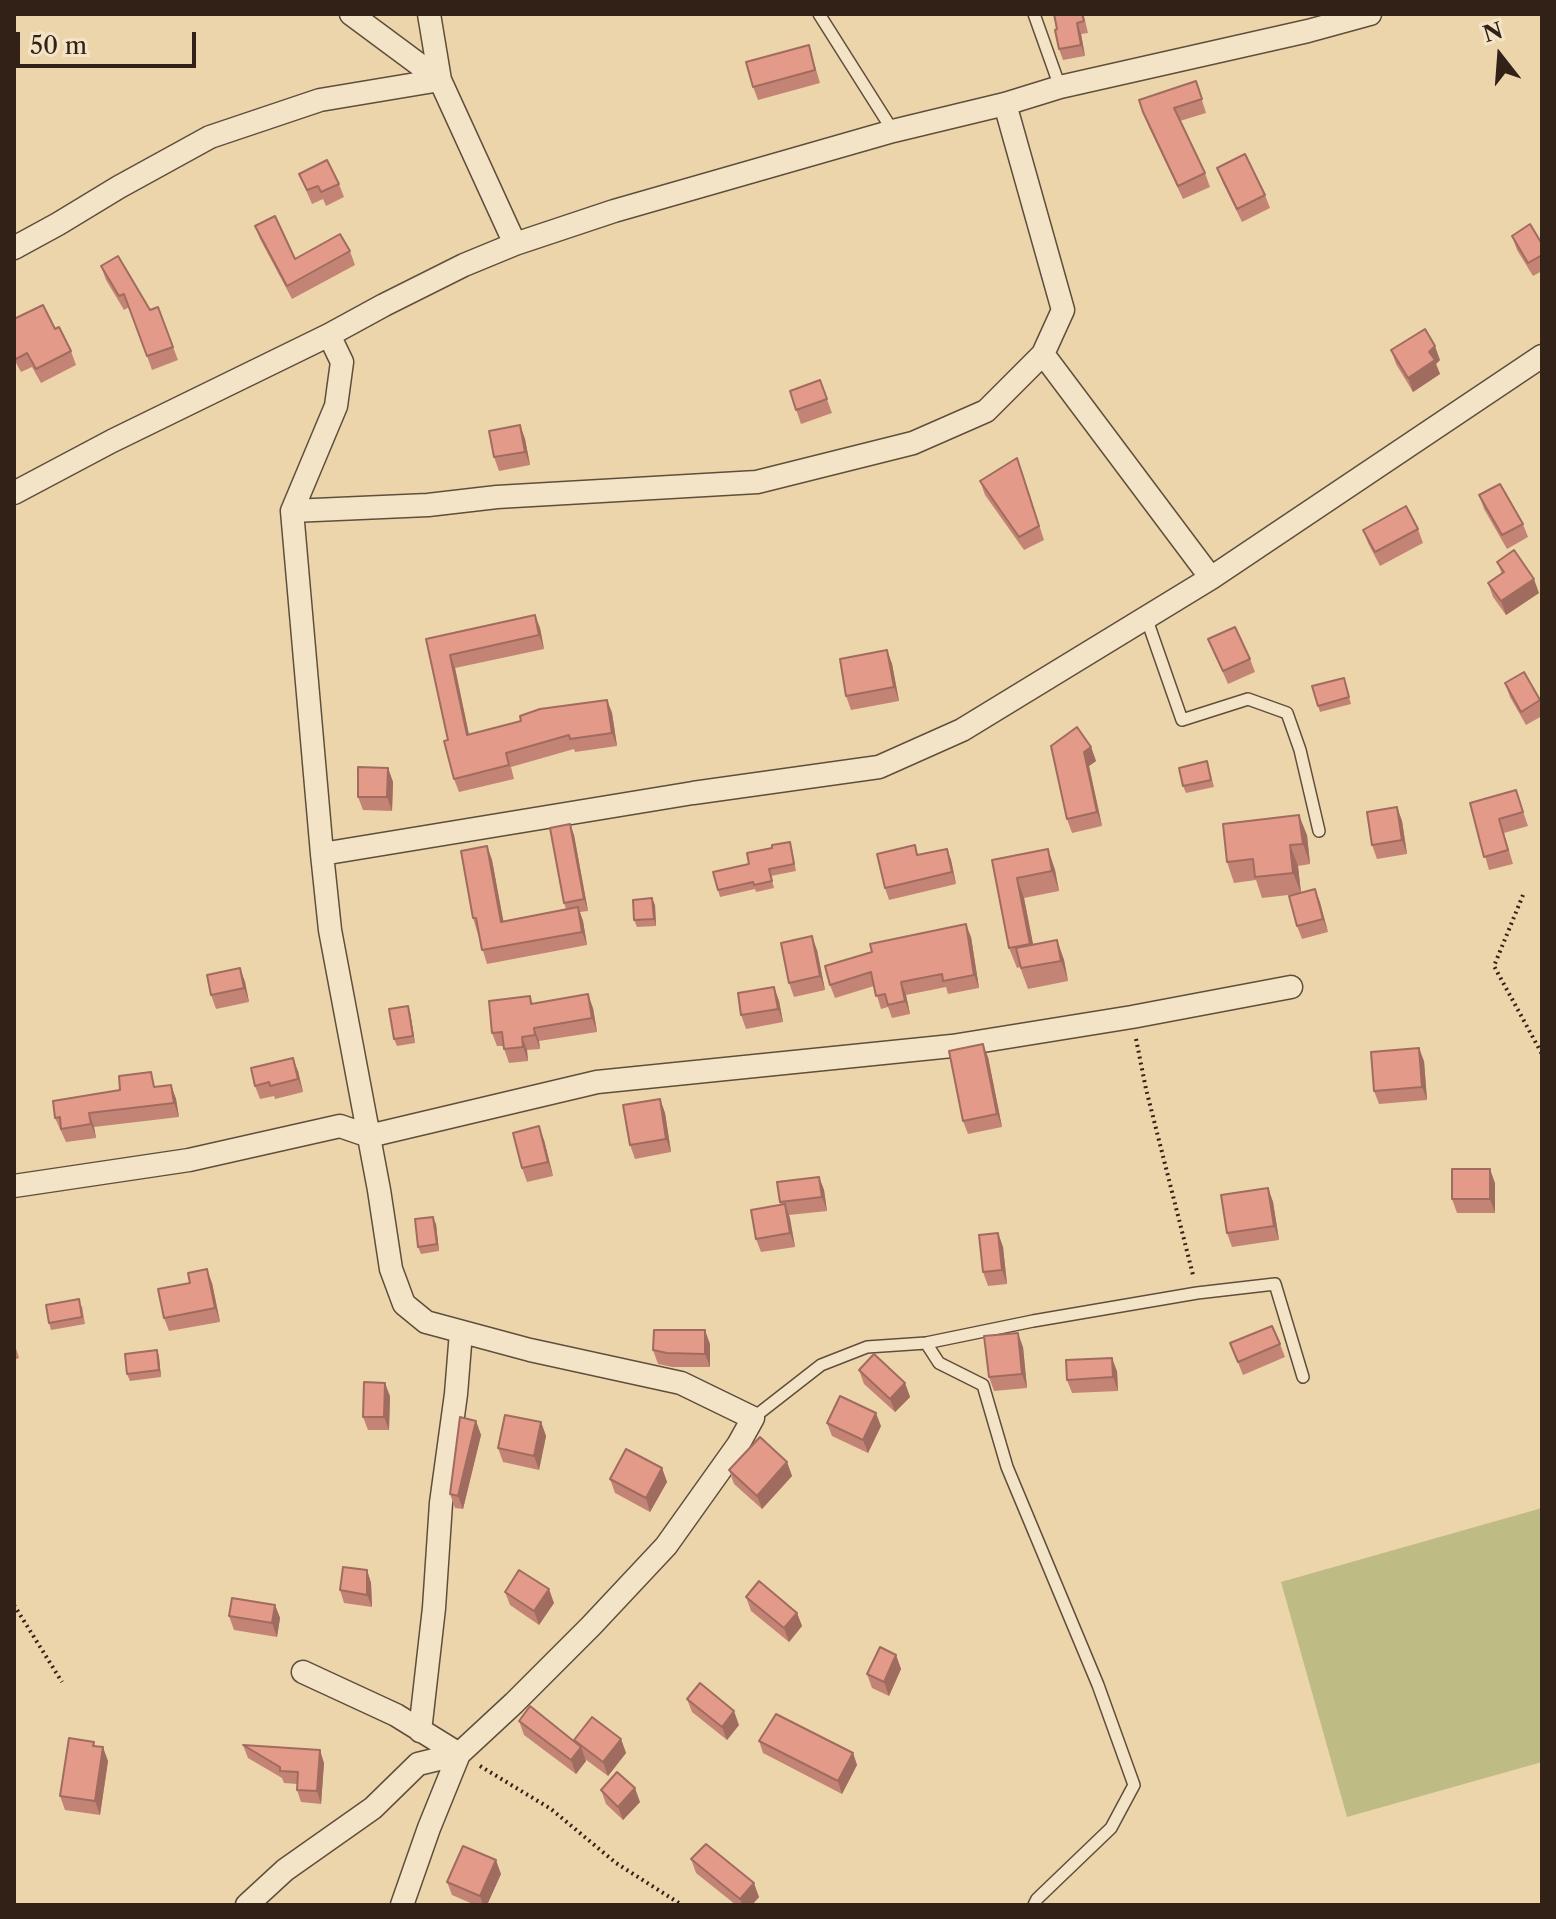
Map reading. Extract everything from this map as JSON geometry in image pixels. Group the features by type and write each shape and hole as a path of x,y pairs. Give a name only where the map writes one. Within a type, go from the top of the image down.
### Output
{"street":[{"path":"351,14 440,80"},
{"path":"429,14 440,80 515,244"},
{"path":"14,493 464,265 515,244 614,211 893,131 1005,104 1060,87 1370,14"},
{"path":"14,248 210,137 320,100 440,80"},
{"path":"292,511 428,505 497,497 757,482 913,443 986,411 1043,354 1063,310 1005,104"},
{"path":"329,335 342,362 336,406 292,511 330,930 391,1269 404,1304 426,1322 461,1332 681,1383 753,1418 738,1445 666,1546 591,1626 459,1754 402,1905"},
{"path":"1043,354 1211,578"},
{"path":"322,854 693,793 879,767 962,730 1211,578 1542,356"},
{"path":"14,1186 189,1160 340,1126 369,1136 597,1082 952,1046 1291,987"},
{"path":"420,1731 434,1608 441,1503 461,1332"},
{"path":"303,1672 396,1715 459,1754"},
{"path":"247,1905 285,1870 373,1808 418,1764 459,1754"}],"lane":[{"path":"819,14 893,131"},
{"path":"1034,14 1060,87"},
{"path":"1146,616 1182,720 1248,699 1287,713 1300,750 1319,831"},
{"path":"753,1418 821,1365 867,1347 926,1343 1197,1293 1275,1284 1303,1377"},
{"path":"926,1343 939,1363 983,1385 1007,1467 1098,1685 1134,1785 1111,1828 1034,1905"}],"path":[{"path":"1523,895 1494,966 1542,1054"},
{"path":"1132,1017 1146,1089 1197,1293"},
{"path":"14,1605 62,1682"},
{"path":"459,1754 551,1809 616,1863 682,1905"}],"shaded area":[{"path":"1542,1508 1542,1762 1347,1817 1281,1582"}],"building":[{"path":"1054,14 1082,14 1084,21 1077,23 1081,45 1059,49"},
{"path":"809,45 815,70 753,87 746,62"},
{"path":"1196,81 1202,99 1174,108 1205,173 1178,186 1139,100"},
{"path":"1245,154 1265,195 1237,209 1217,168"},
{"path":"327,160 339,184 321,192 318,186 307,190 299,174"},
{"path":"275,216 295,259 340,234 350,251 287,286 255,226"},
{"path":"1530,224 1542,244 1542,255 1528,263 1512,236"},
{"path":"118,256 150,310 158,307 173,347 147,356 124,294 119,296 101,266"},
{"path":"43,305 71,351 36,369 27,353 16,359 14,355 14,319"},
{"path":"1425,329 1435,346 1429,352 1435,360 1408,378 1391,350"},
{"path":"820,380 827,399 796,410 790,391"},
{"path":"520,425 525,452 494,457 489,431"},
{"path":"1017,458 1039,526 1019,537 980,481"},
{"path":"1500,484 1523,524 1502,535 1479,495"},
{"path":"1406,506 1418,529 1375,552 1363,530"},
{"path":"1514,550 1534,579 1501,601 1488,583 1504,572 1497,562"},
{"path":"535,615 539,635 450,655 467,735 521,721 520,716 540,709 607,700 612,733 570,739 569,735 506,753 509,765 454,779 426,639"},
{"path":"1235,627 1250,659 1223,671 1208,639"},
{"path":"887,650 894,687 846,696 840,659"},
{"path":"1524,672 1540,700 1521,712 1505,683"},
{"path":"1344,678 1349,697 1318,706 1312,686"},
{"path":"1077,727 1091,747 1084,752 1097,812 1067,819 1051,746"},
{"path":"1207,761 1211,780 1183,786 1179,768"},
{"path":"358,767 388,768 387,797 358,797"},
{"path":"1516,790 1523,812 1499,819 1508,850 1484,857 1470,803"},
{"path":"1397,807 1402,840 1372,845 1367,812"},
{"path":"1299,815 1303,844 1290,845 1293,873 1255,877 1253,859 1227,862 1223,824"},
{"path":"570,824 584,899 564,903 550,828"},
{"path":"790,842 794,864 769,869 772,881 718,890 713,872 749,864 747,853"},
{"path":"915,845 917,855 947,849 952,872 885,888 877,854"},
{"path":"487,846 501,922 578,907 582,932 482,950 461,851"},
{"path":"1048,849 1052,871 1017,878 1030,944 1009,948 992,860"},
{"path":"1315,889 1323,919 1297,926 1289,896"},
{"path":"652,898 654,919 634,920 633,900"},
{"path":"966,924 974,975 943,981 942,974 901,982 905,1001 888,1005 885,994 876,996 871,972 830,985 825,966 872,952 870,944"},
{"path":"812,936 820,976 789,983 781,943"},
{"path":"1057,940 1061,961 1021,968 1016,948"},
{"path":"240,968 244,988 211,995 207,975"},
{"path":"774,987 778,1009 741,1015 738,993"},
{"path":"588,994 592,1018 534,1028 535,1035 522,1037 523,1047 504,1049 502,1032 492,1033 489,1001 530,996 531,1004"},
{"path":"408,1006 413,1036 394,1039 389,1009"},
{"path":"983,1044 997,1114 963,1121 949,1051"},
{"path":"1419,1048 1422,1087 1374,1091 1371,1052"},
{"path":"293,1058 298,1079 270,1086 269,1082 255,1086 251,1068"},
{"path":"151,1072 154,1087 171,1085 174,1103 89,1113 91,1124 61,1129 60,1117 55,1118 53,1101 120,1090 119,1076"},
{"path":"660,1099 666,1139 630,1145 623,1105"},
{"path":"539,1126 548,1162 522,1168 513,1133"},
{"path":"1452,1169 1490,1169 1490,1199 1452,1199"},
{"path":"819,1177 822,1197 780,1202 777,1182"},
{"path":"1268,1188 1274,1226 1227,1233 1221,1195"},
{"path":"785,1204 790,1233 756,1239 751,1210"},
{"path":"433,1217 437,1244 418,1247 415,1219"},
{"path":"998,1233 1002,1270 983,1272 979,1235"},
{"path":"207,1269 215,1308 164,1318 158,1289 190,1283 188,1273"},
{"path":"79,1299 82,1317 49,1323 46,1305"},
{"path":"1272,1326 1280,1344 1238,1362 1230,1343"},
{"path":"654,1330 705,1330 705,1354 653,1350"},
{"path":"1018,1333 1022,1374 989,1377 984,1336"},
{"path":"157,1350 159,1370 127,1374 125,1354"},
{"path":"874,1354 905,1383 890,1399 859,1370"},
{"path":"1112,1358 1113,1377 1067,1380 1066,1360"},
{"path":"364,1382 385,1383 384,1417 363,1417"},
{"path":"840,1396 876,1413 863,1440 827,1423"},
{"path":"505,1415 541,1422 534,1456 498,1448"},
{"path":"460,1417 476,1421 458,1496 450,1494"},
{"path":"760,1437 787,1462 757,1496 729,1470"},
{"path":"626,1449 662,1468 646,1498 610,1479"},
{"path":"343,1567 367,1570 367,1595 340,1590"},
{"path":"519,1570 549,1589 534,1611 505,1592"},
{"path":"759,1581 797,1613 784,1628 746,1597"},
{"path":"232,1598 275,1605 272,1623 229,1616"},
{"path":"880,1647 896,1655 884,1682 867,1674"},
{"path":"700,1683 734,1711 722,1727 687,1699"},
{"path":"530,1706 581,1747 571,1760 519,1721"},
{"path":"776,1714 853,1753 838,1781 759,1741"},
{"path":"592,1717 621,1739 603,1762 574,1740"},
{"path":"69,1738 94,1742 93,1746 103,1747 95,1801 60,1796"},
{"path":"243,1745 320,1750 317,1791 297,1790 298,1772 280,1771 280,1767"},
{"path":"617,1772 635,1788 618,1807 601,1790"},
{"path":"706,1844 754,1883 740,1899 691,1859"},
{"path":"463,1846 496,1860 480,1896 447,1882"}]}
